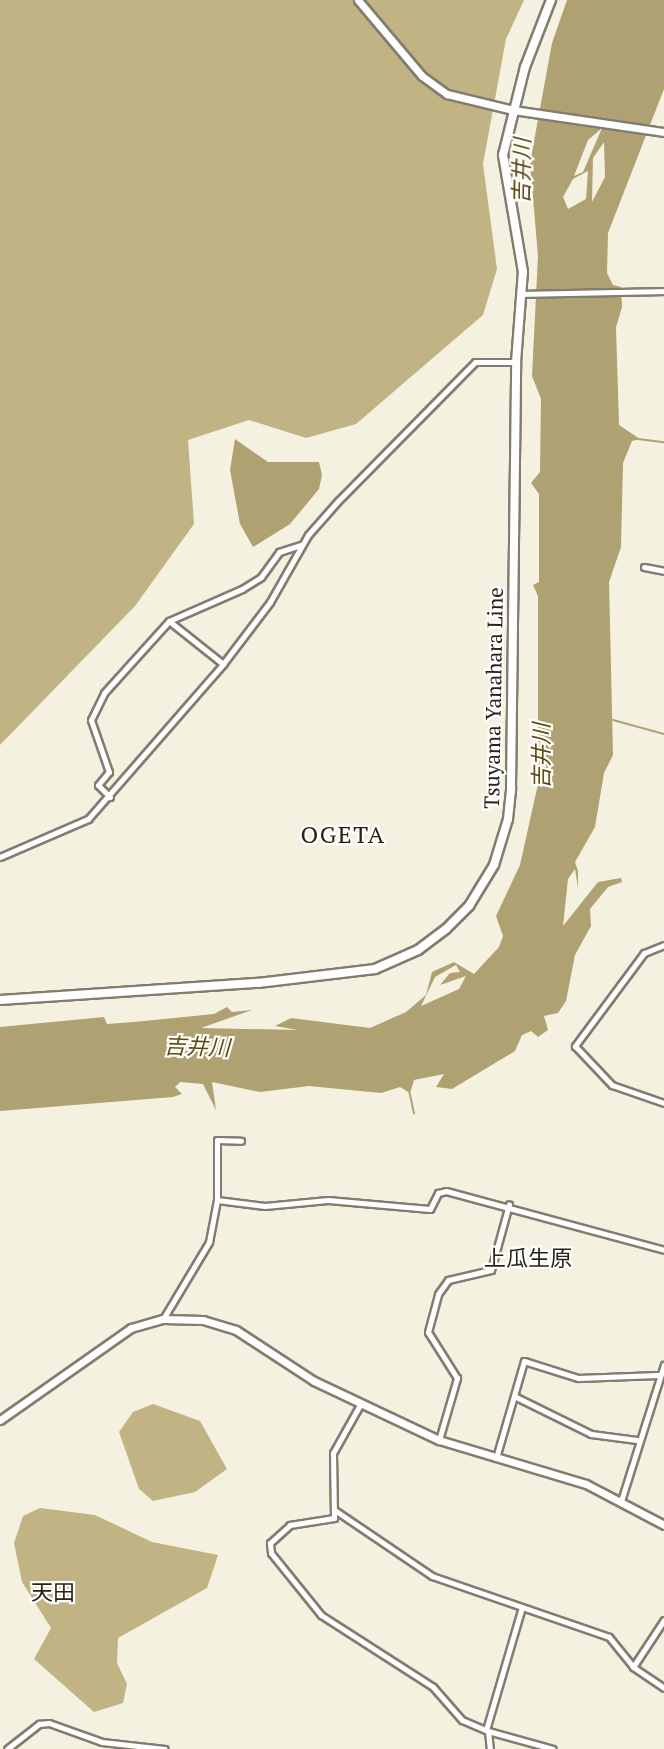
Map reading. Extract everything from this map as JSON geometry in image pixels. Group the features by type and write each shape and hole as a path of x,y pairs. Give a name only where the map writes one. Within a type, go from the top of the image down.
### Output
{"main road":[{"path":"358,0 422,76 447,94 530,113 664,132"},
{"name":"Tsuyama Yanahara Line","path":"0,1000 360,973 418,950 469,906 494,865 509,812 516,362 521,294 520,244 502,170 513,110 551,0"},
{"path":"0,1420 107,1341 163,1319 203,1320 230,1327 362,1403 439,1440 586,1484 664,1525"}],"street":[{"path":"521,294 664,291"},
{"path":"0,857 77,825 110,797 224,664 270,602 301,545 475,362 516,362"},
{"path":"110,797 98,785 109,772 92,711 169,621 242,589 261,577 279,552 301,545"},
{"path":"644,567 664,571"},
{"path":"169,621 224,664"},
{"path":"664,945 644,953 575,1046 612,1085 664,1103"},
{"path":"163,1319 209,1242 217,1200 217,1140 241,1141"},
{"path":"217,1200 265,1206 328,1200 430,1209 438,1193 446,1191 509,1204 664,1250"},
{"path":"439,1440 457,1378 428,1332 440,1287 459,1275 491,1270 509,1204"},
{"path":"496,1458 524,1361 578,1378 658,1375"},
{"path":"621,1501 637,1440 658,1375 664,1365"},
{"path":"514,1396 591,1434 637,1440"},
{"path":"362,1403 333,1454 336,1511 328,1522 290,1525 270,1543 271,1553 336,1627 433,1686 462,1720 487,1730 553,1749"},
{"path":"336,1511 432,1576 521,1610 609,1637 633,1667 664,1688"},
{"path":"490,1749 487,1730 521,1610"},
{"path":"633,1667 664,1620"},
{"path":"7,1749 39,1724 49,1723 102,1742 165,1749"}],"shaded area":[{"path":"0,0 524,0 506,39 483,164 497,269 483,315 356,424 306,438 249,420 188,440 194,524 135,606 0,745"},
{"path":"153,1404 200,1421 227,1469 195,1492 153,1501 139,1489 119,1432 133,1412"},
{"path":"40,1508 95,1515 152,1542 218,1555 207,1588 118,1638 117,1663 127,1684 123,1703 94,1712 34,1659 51,1628 22,1582 14,1543 23,1516"}],"water":[{"name":"吉井川","path":"567,0 664,0 664,89 608,233 607,273 613,285 621,287 622,307 616,327 619,425 640,439 632,441 623,463 621,547 609,582 613,755 604,773 595,827 575,862 578,871 578,888 575,869 568,879 563,926 598,882 621,878 622,882 608,887 590,909 591,926 575,955 566,1001 558,1013 544,1016 548,1030 538,1037 531,1031 522,1035 515,1051 452,1089 436,1087 444,1074 414,1080 410,1093 400,1087 381,1093 309,1086 260,1092 212,1082 216,1110 203,1084 180,1082 175,1087 182,1094 173,1097 0,1111 0,1027 104,1017 107,1024 134,1022 214,1014 227,1007 232,1012 252,1010 201,1028 298,1030 275,1026 291,1018 370,1028 406,1012 426,995 432,972 454,962 474,974 499,947 503,936 496,916 520,865 538,784 538,596 533,585 539,582 539,494 531,483 540,472 541,399 532,376 538,256 530,163 552,43","holes":["602,128 583,172 574,176 588,140","604,142 605,177 592,202 593,158","588,171 586,199 568,209 563,197 573,179","456,965 460,972 450,973 440,985 466,976 459,989 421,1006 435,977"]},
{"path":"235,439 268,462 319,462 322,475 319,489 290,524 253,547 240,524 230,470"}],"waterway":[{"path":"638,439 664,442"},
{"path":"613,720 664,734"},
{"path":"409,1090 414,1113"}],"district":[{"name":"OGETA","path":"343,835"},
{"name":"上瓜生原","path":"528,1258"},
{"name":"天田","path":"53,1592"}]}
